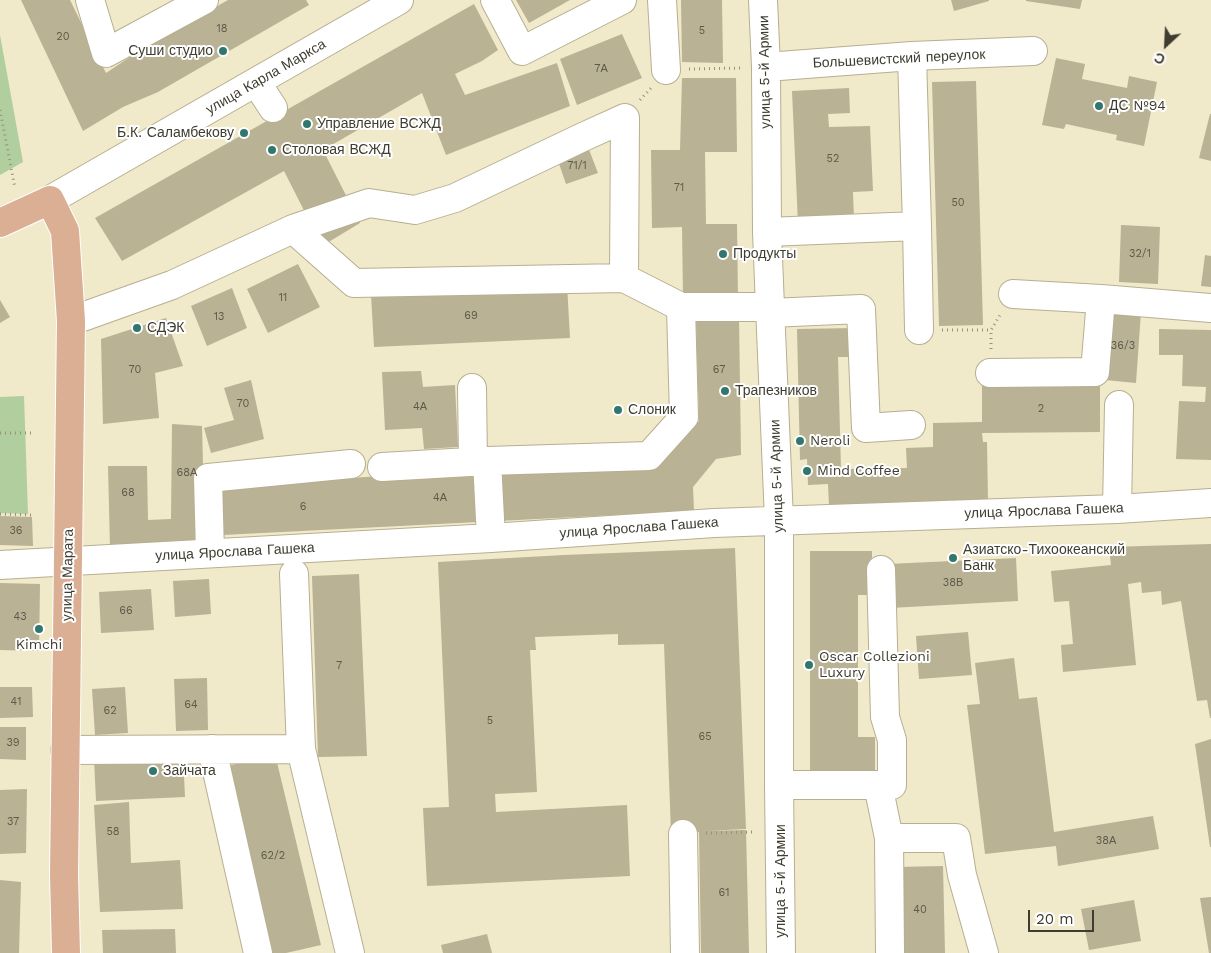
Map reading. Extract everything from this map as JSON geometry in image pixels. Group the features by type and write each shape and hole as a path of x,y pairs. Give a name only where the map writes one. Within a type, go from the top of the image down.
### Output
{"main road":[{"name":"улица Карла Маркса","path":"0,223 50,200"},
{"name":"улица Марата","path":"50,200 65,231 71,321 64,875 66,953"}],"street":[{"path":"90,0 106,53 204,0"},
{"name":"улица Карла Маркса","path":"50,200 399,0"},
{"path":"495,0 522,50 622,0"},
{"path":"662,0 666,70"},
{"name":"улица 5-й Армии","path":"763,0 766,67 767,232 779,520 781,953"},
{"name":"Большевистский переулок","path":"766,67 912,56 1033,51"},
{"path":"912,56 919,330"},
{"path":"256,82 273,108"},
{"path":"71,321 172,285 293,229 369,203 415,210 455,198 625,118 624,278"},
{"path":"767,232 917,226"},
{"path":"293,229 354,283 624,278 681,308 770,310 861,309 866,428 911,425"},
{"path":"1013,294 1211,308"},
{"path":"990,373 1096,372 1101,299"},
{"path":"382,467 480,461 649,456 684,417 681,308"},
{"path":"472,388 491,538"},
{"path":"1117,508 1119,405"},
{"path":"210,553 208,478 351,464"},
{"name":"улица Ярослава Гашека","path":"0,565 491,538 714,523 1211,503"},
{"path":"779,785 892,785 892,740 885,717 881,570"},
{"path":"294,574 302,749 350,953"},
{"path":"212,749 258,953"},
{"path":"65,750 302,749"},
{"path":"878,785 889,838 890,953"},
{"path":"683,834 685,953"},
{"path":"889,838 956,838 962,875 984,953"}],"path":[{"path":"0,110 15,189"},
{"path":"919,330 991,330 1013,294"},
{"path":"0,433 31,433"},
{"path":"0,514 34,515"},
{"path":"683,834 780,832"}],"green space":[{"path":"0,35 23,162 0,175"},
{"path":"24,396 28,514 0,513 0,397"}],"building":[{"path":"21,0 70,0 106,73 136,53 228,0 306,0 309,5 158,92 123,107 83,131"},
{"path":"516,0 570,0 529,23"},
{"path":"681,0 722,0 723,63 682,62"},
{"path":"951,0 989,0 989,1 954,11"},
{"path":"1026,0 1082,0 1080,9"},
{"path":"474,4 498,50 482,61 455,74 465,95 557,63 570,106 446,155 422,93 323,150 360,223 322,246 284,171 122,261 95,218"},
{"path":"622,34 642,78 577,105 560,59"},
{"name":"ДС №94","path":"1056,58 1085,64 1082,79 1127,88 1129,76 1157,82 1144,146 1116,140 1117,135 1066,124 1064,129 1042,125"},
{"path":"682,78 736,78 737,152 705,152 706,224 737,224 738,298 683,298 682,227 652,228 651,150 680,150"},
{"path":"976,81 983,325 939,326 932,82"},
{"path":"849,88 850,113 828,114 829,127 870,126 873,191 853,192 854,221 798,224 792,91"},
{"path":"1211,114 1211,161 1199,158"},
{"path":"588,147 598,173 566,184 557,158"},
{"path":"1121,225 1160,227 1158,284 1119,282"},
{"path":"1205,255 1211,256 1211,287 1201,286"},
{"path":"298,264 320,307 268,333 247,289"},
{"path":"567,284 570,338 374,347 371,295"},
{"path":"232,288 247,328 207,346 191,306"},
{"path":"0,300 10,317 0,323"},
{"path":"1110,310 1141,312 1136,383 1105,380"},
{"path":"166,318 183,366 155,373 159,418 103,424 101,339"},
{"path":"739,318 741,455 716,459 693,487 694,511 223,535 220,486 382,476 657,466 699,421 696,319"},
{"path":"855,328 855,357 838,357 841,469 907,468 906,448 933,447 933,423 982,422 982,385 1100,385 1100,432 982,433 983,442 987,442 988,502 829,506 828,484 808,485 807,459 800,460 797,329"},
{"path":"1159,329 1211,330 1211,460 1176,459 1179,401 1205,402 1206,387 1182,386 1183,355 1159,355"},
{"path":"421,371 423,387 455,385 458,447 424,449 422,428 385,430 382,372"},
{"path":"251,380 264,439 211,453 204,428 234,420 224,388"},
{"path":"172,424 202,426 205,542 110,548 108,466 147,466 148,520 171,519"},
{"path":"0,516 32,517 33,546 0,545"},
{"path":"1211,544 1211,718 1207,700 1197,701 1181,601 1162,605 1161,591 1142,593 1141,582 1128,584 1136,665 1063,672 1061,645 1073,644 1069,601 1054,602 1051,571 1111,565 1109,547"},
{"path":"735,548 746,829 706,831 746,830 749,953 701,953 699,832 671,833 664,644 618,645 618,634 535,637 536,650 530,650 537,792 495,794 496,812 627,805 630,876 427,886 423,808 449,807 438,562"},
{"path":"810,551 872,551 872,595 858,595 858,737 875,737 875,775 810,775"},
{"path":"1016,558 1018,601 890,608 888,564"},
{"path":"359,574 367,756 318,757 312,576"},
{"path":"209,579 211,614 175,617 173,581"},
{"path":"0,583 40,584 39,651 0,650"},
{"path":"151,589 154,630 101,633 99,592"},
{"path":"968,632 972,675 919,679 916,636"},
{"path":"1014,658 1019,699 1037,697 1054,832 1153,816 1159,849 1058,866 1056,846 985,854 967,705 980,704 975,663"},
{"path":"207,678 208,730 176,731 174,679"},
{"path":"0,687 32,687 33,717 0,718"},
{"path":"125,687 128,733 95,735 92,689"},
{"path":"0,727 26,727 26,760 0,759"},
{"path":"1211,739 1211,847 1210,847 1195,744"},
{"path":"275,754 321,945 286,953 269,953 224,767"},
{"path":"183,755 185,797 96,801 94,759"},
{"path":"27,789 26,853 0,854 0,790"},
{"path":"129,802 131,863 180,860 183,909 100,912 94,805"},
{"path":"943,866 945,953 897,953 896,867"},
{"path":"0,880 21,882 19,953 0,953"},
{"path":"1211,897 1211,953 1209,953 1200,898"},
{"path":"1134,900 1141,941 1089,950 1081,909"},
{"path":"175,929 176,953 103,953 102,930"},
{"path":"487,934 492,953 443,953 441,945"}],"place":[{"name":"Суши студио","path":"223,51"},
{"name":"ДС №94","path":"1099,106"},
{"name":"Управление ВСЖД","path":"307,124"},
{"name":"Б.К. Саламбекову","path":"244,133"},
{"name":"Столовая ВСЖД","path":"272,150"},
{"name":"Продукты","path":"723,254"},
{"name":"СДЭК","path":"137,328"},
{"name":"Трапезников","path":"725,391"},
{"name":"Слоник","path":"618,410"},
{"name":"Neroli","path":"800,441"},
{"name":"Mind Coffee","path":"807,471"},
{"name":"Азиатско-Тихоокеанский Банк","path":"953,558"},
{"name":"Kimchi","path":"39,629"},
{"name":"Oscar Collezioni Luxury","path":"809,665"},
{"name":"Зайчата","path":"153,771"}]}
